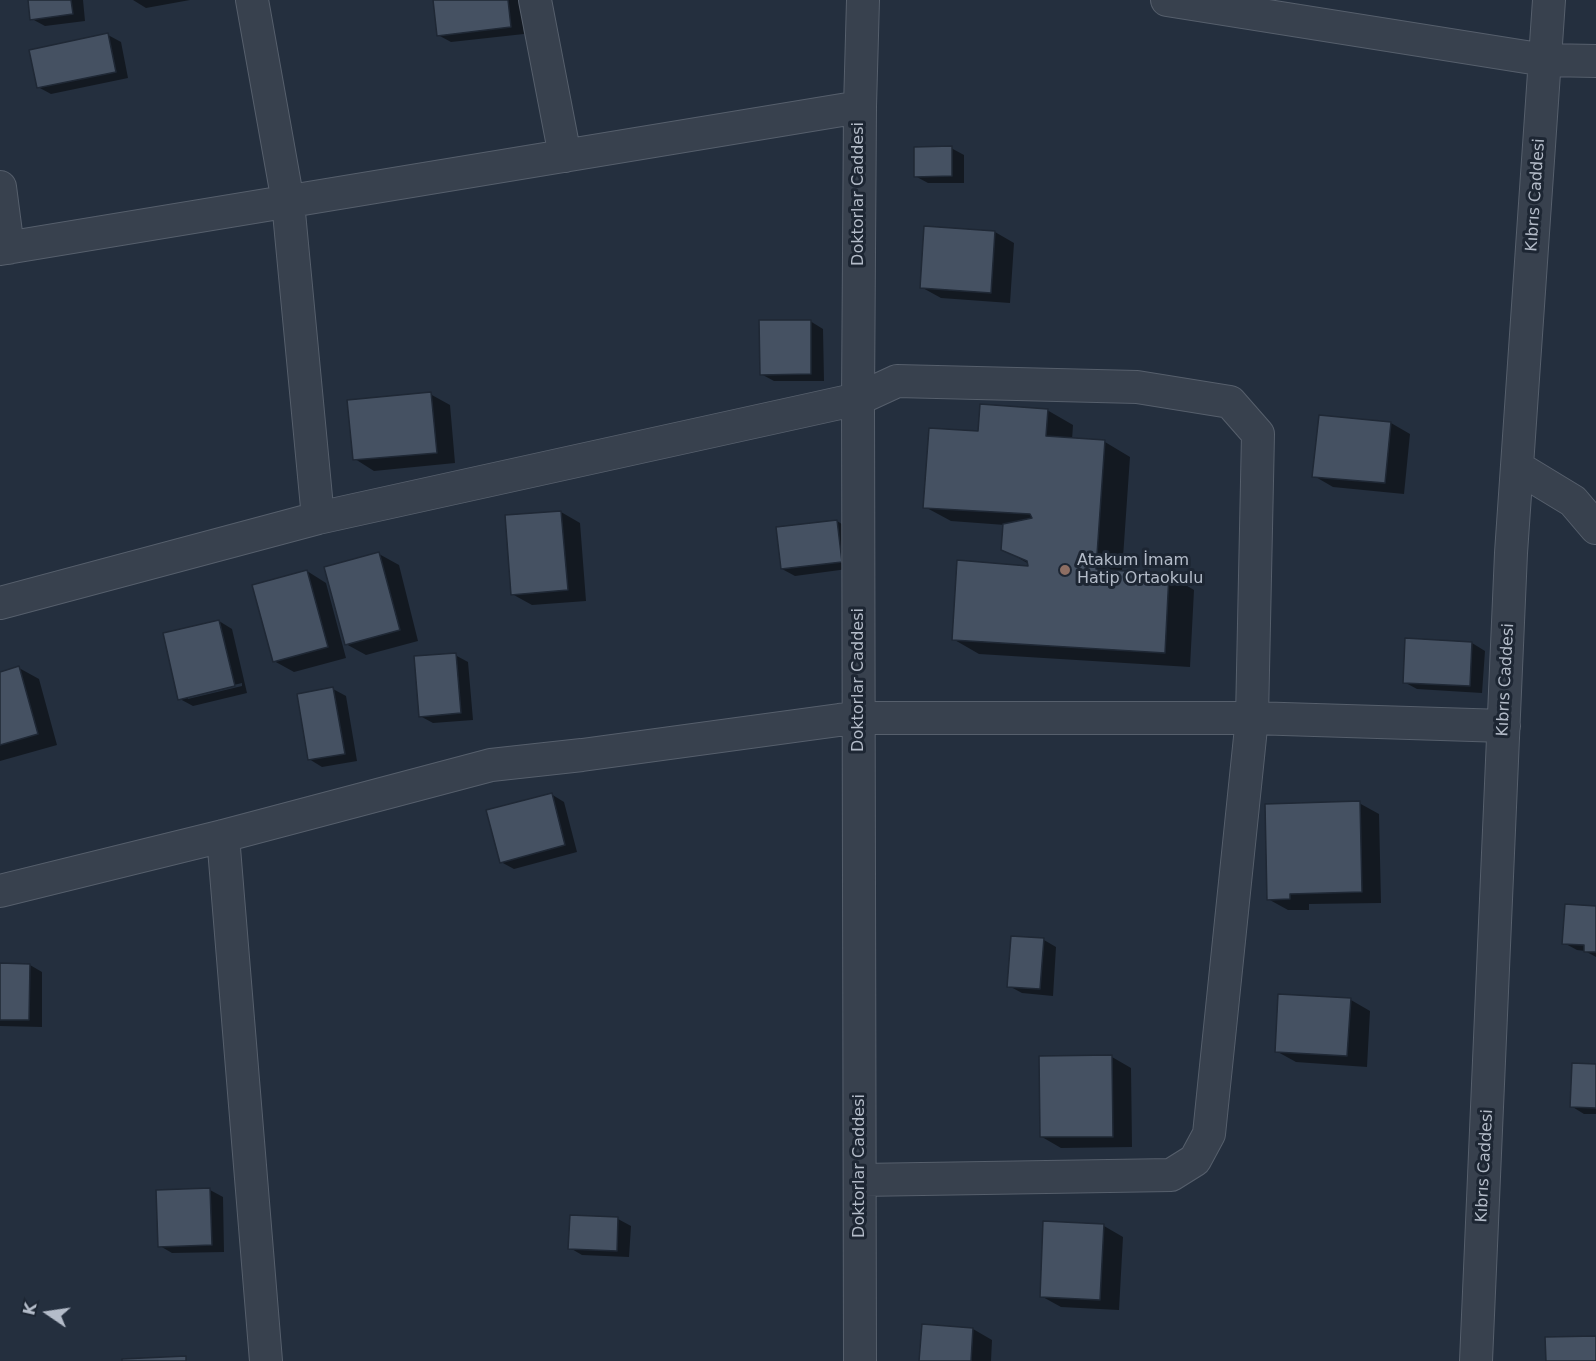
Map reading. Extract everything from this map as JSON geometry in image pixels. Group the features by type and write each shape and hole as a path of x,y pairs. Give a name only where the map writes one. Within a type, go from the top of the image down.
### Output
{"street":[{"path":"252,0 288,202 318,518"},
{"path":"535,0 565,156"},
{"name":"Doktorlar Caddesi","path":"860,1361 858,399 863,0"},
{"path":"1167,0 1545,60 1596,62"},
{"name":"Kıbrıs Caddesi","path":"1476,1361 1517,467 1549,0"},
{"path":"0,187 4,248 860,107"},
{"path":"0,603 318,518 858,399 897,381 1137,387 1230,402 1258,434 1252,718 1209,1134 1195,1160 1171,1175 860,1179"},
{"path":"1517,467 1573,501 1596,528"},
{"path":"0,891 223,836 491,765 859,718 1252,718 1504,726"},
{"path":"223,836 266,1361"}],"building":[{"path":"28,0 71,0 73,14 30,20"},
{"path":"433,0 508,0 511,27 437,36"},
{"path":"108,33 116,72 37,88 29,50"},
{"path":"952,146 952,176 914,177 914,147"},
{"path":"924,226 995,231 991,293 920,288"},
{"path":"759,320 811,320 811,374 760,375"},
{"path":"431,392 437,453 353,460 347,400"},
{"path":"980,404 1048,409 1046,436 1105,440 1096,569 1169,574 1165,653 952,640 957,560 1028,566 1027,561 1001,550 1003,524 1032,518 1030,514 923,508 929,428 978,431"},
{"path":"1319,415 1391,422 1385,483 1312,477"},
{"path":"561,511 568,590 511,595 505,515"},
{"path":"837,520 842,562 781,569 776,527"},
{"path":"379,552 400,630 345,645 324,567"},
{"path":"307,570 328,647 273,662 252,585"},
{"path":"219,620 235,686 178,700 163,633"},
{"path":"1405,638 1472,642 1470,686 1403,683"},
{"path":"456,653 461,713 419,717 414,656"},
{"path":"19,666 38,734 0,745 0,672"},
{"path":"333,687 345,754 308,760 297,694"},
{"path":"552,793 565,845 500,863 486,810"},
{"path":"1360,801 1362,892 1290,894 1290,899 1267,900 1265,804"},
{"path":"1565,904 1596,906 1596,952 1584,952 1584,945 1562,944"},
{"path":"1011,936 1044,938 1040,989 1007,987"},
{"path":"0,963 30,964 29,1020 0,1020"},
{"path":"1278,994 1351,998 1347,1056 1275,1052"},
{"path":"1112,1055 1113,1137 1040,1137 1039,1056"},
{"path":"1572,1063 1596,1064 1596,1108 1570,1107"},
{"path":"210,1188 212,1245 158,1247 156,1190"},
{"path":"570,1215 618,1217 617,1251 568,1249"},
{"path":"1043,1221 1104,1224 1100,1300 1040,1297"},
{"path":"922,1324 973,1328 971,1361 919,1361"},
{"path":"1596,1336 1596,1361 1546,1361 1545,1337"},
{"path":"186,1356 186,1361 122,1361 122,1359"}],"place":[{"name":"Atakum İmam Hatip Ortaokulu","path":"1065,570"}]}
